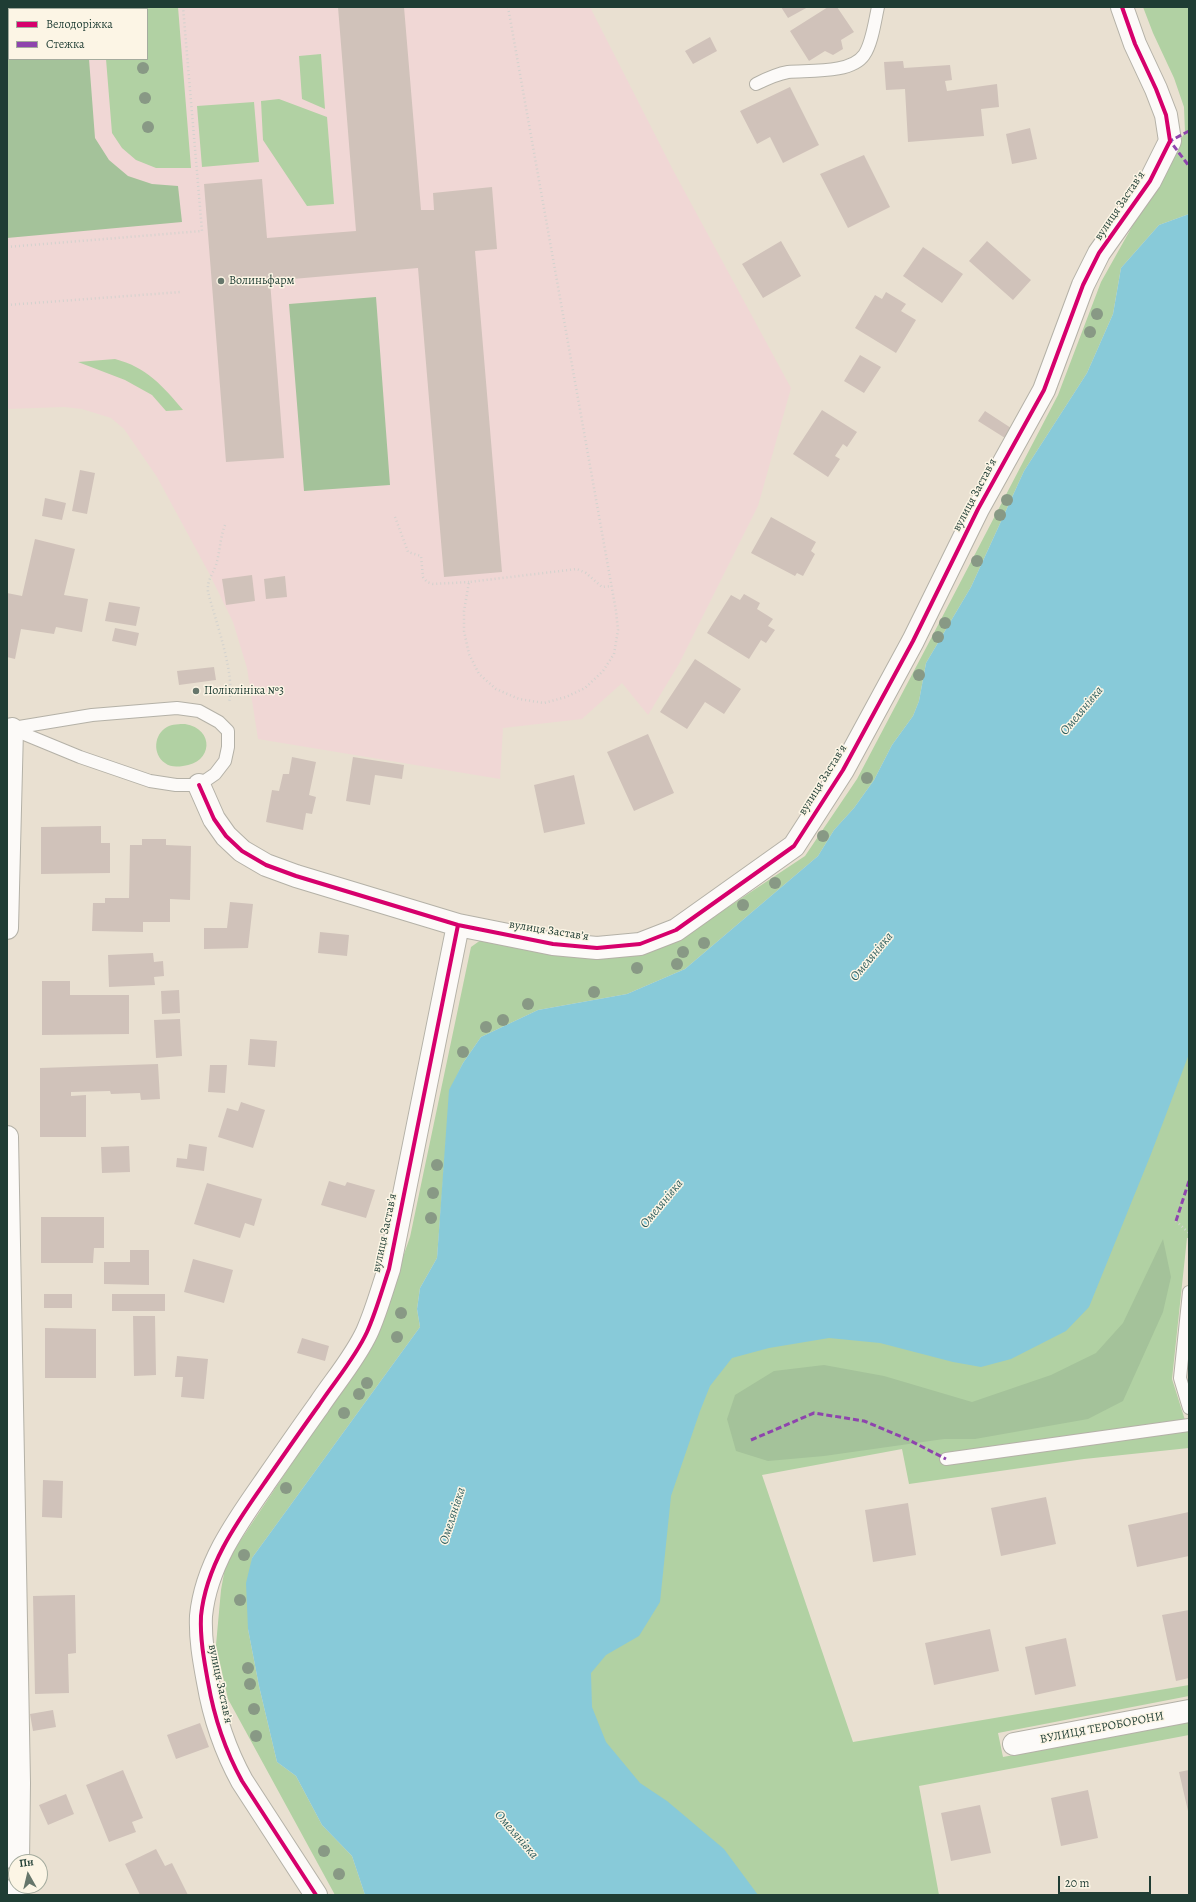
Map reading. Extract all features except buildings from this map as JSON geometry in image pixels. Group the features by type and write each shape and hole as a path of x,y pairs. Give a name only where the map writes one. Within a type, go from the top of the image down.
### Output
{"street":[{"name":"вулиця Заставʼя","path":"316,1895 231,1762 223,1742 212,1704 201,1645 202,1616 206,1591 217,1558 242,1515 350,1360 367,1333 389,1269 458,924 552,944 597,948 640,944 676,930 794,846 843,770 913,641 978,509 1044,390 1083,285 1096,259 1150,182 1170,141 1166,115 1156,89 1135,44 1122,7"},
{"path":"7,928 9,729"},
{"path":"199,785 214,819 226,836 242,851 266,864 296,876 458,924"},
{"path":"7,1137 19,1775 18,1854"},
{"name":"ВУЛИЦЯ ТЕРОБОРОНИ","path":"1014,1744 1189,1711"}],"lane":[{"path":"756,84 775,75 788,72 814,72 856,62 864,55 868,47 878,7"},
{"path":"177,708 199,711 219,722 228,731 228,747 225,762 215,774 199,785 176,785 150,781 80,757 9,729 92,715 177,708"},
{"path":"1189,1292 1180,1378 1189,1408"},
{"path":"946,1459 1189,1425"}],"path":[{"path":"7,247 202,231 183,7"},
{"path":"469,582 464,611 464,632 469,654 479,674 496,690 519,699 544,703 566,697 585,688 603,671 614,654 618,630 612,586 508,7"},
{"path":"7,305 181,292"},
{"path":"395,517 408,552 421,556 423,577 427,582 434,584 469,582 578,569 586,573 602,587 612,586"},
{"path":"219,722 228,708 231,695 227,663 208,592 207,583 216,566 225,525"},
{"path":"1176,1221 1189,1233"}],"shaded area":[{"path":"7,7 590,7 673,170 791,388 758,506 679,664 648,715 622,683 582,719 503,728 500,779 258,739 247,668 233,622 210,575 157,477 124,429 111,418 82,409 64,407 7,409"}],"green space":[{"path":"7,7 85,7 8,8 8,60 89,60 95,138 109,160 128,176 152,184 178,186 182,222 7,238"},
{"path":"178,7 191,168 156,168 136,160 122,148 112,133 106,60 148,60 148,8 102,8"},
{"path":"1143,7 1189,7 1189,214 1159,225 1121,268 1113,314 1087,373 1024,471 971,587 926,663 919,701 913,716 892,745 874,780 854,808 834,830 818,856 685,969 627,994 538,1010 481,1037 463,1063 450,1090 437,1258 420,1288 417,1309 420,1327 252,1558 248,1629 259,1686 277,1762 296,1776 322,1825 352,1856 365,1895 335,1895 228,1699 216,1645 221,1590 226,1562 373,1342 410,1237 471,947 485,937 680,939 805,856 857,779 926,648 1058,395 1101,282 1185,132 1184,107 1174,78 1153,33"},
{"path":"321,54 325,109 302,99 299,56"},
{"path":"279,99 327,117 334,204 307,206 263,140 261,101"},
{"path":"254,102 259,162 202,167 197,106"},
{"path":"376,297 390,485 304,491 289,304"},
{"path":"115,359 136,367 153,378 183,410 166,411 152,395 125,380 78,362"},
{"path":"185,724 195,727 202,732 206,746 205,753 193,764 178,767 169,765 165,763 158,755 156,750 157,739 159,734 167,727"},
{"path":"1189,1023 1189,1238 1187,1238 1172,1379 1185,1420 945,1453 947,1465 1189,1431 1189,1448 1084,1459 909,1484 902,1449 762,1475 853,1742 1189,1685 1189,1696 998,1733 1003,1757 1189,1722 1189,1735 919,1786 939,1895 711,1895 579,1772 593,1639 688,1381"},
{"path":"1163,1239 1171,1277 1163,1312 1123,1401 1088,1419 975,1439 944,1439 824,1456 768,1461 736,1451 727,1419 735,1395 774,1371 824,1365 884,1376 972,1402 1051,1375 1096,1353 1123,1323"}],"water":[{"name":"Омелянівка","path":"1189,214 1189,1054 1151,1154 1089,1307 1066,1331 1011,1359 981,1367 953,1362 880,1343 829,1338 769,1348 732,1358 710,1386 671,1496 660,1602 639,1636 606,1655 591,1673 592,1707 606,1742 640,1783 667,1801 724,1849 758,1895 365,1895 352,1856 322,1825 296,1776 277,1762 259,1686 248,1629 246,1583 252,1558 420,1327 417,1309 420,1288 437,1258 449,1090 463,1063 481,1037 538,1010 627,994 685,969 818,856 834,830 854,808 874,780 892,745 913,716 919,701 926,663 971,587 1024,471 1087,373 1113,314 1121,268 1159,225"}],"marked path":[{"path":"1189,131 1170,141 1189,166"},
{"path":"1176,1221 1189,1181"},
{"path":"751,1440 814,1413 864,1421 909,1440 946,1459"}],"cycle path":[{"path":"199,785 214,819 226,836 242,851 266,865 296,876 458,925 553,944 597,948 640,944 676,930 794,846 843,770 913,641 978,509 1044,390 1083,285 1099,253 1150,181 1170,141 1166,115 1156,89 1135,44 1122,7"},
{"path":"316,1895 242,1781 225,1745 213,1708 208,1682 202,1641 201,1616 209,1579 224,1545 254,1497 351,1360 362,1342 373,1317 389,1269 458,925"}],"place":[{"name":"Волиньфарм","path":"221,281"},
{"name":"Поліклініка №3","path":"196,691"}]}
